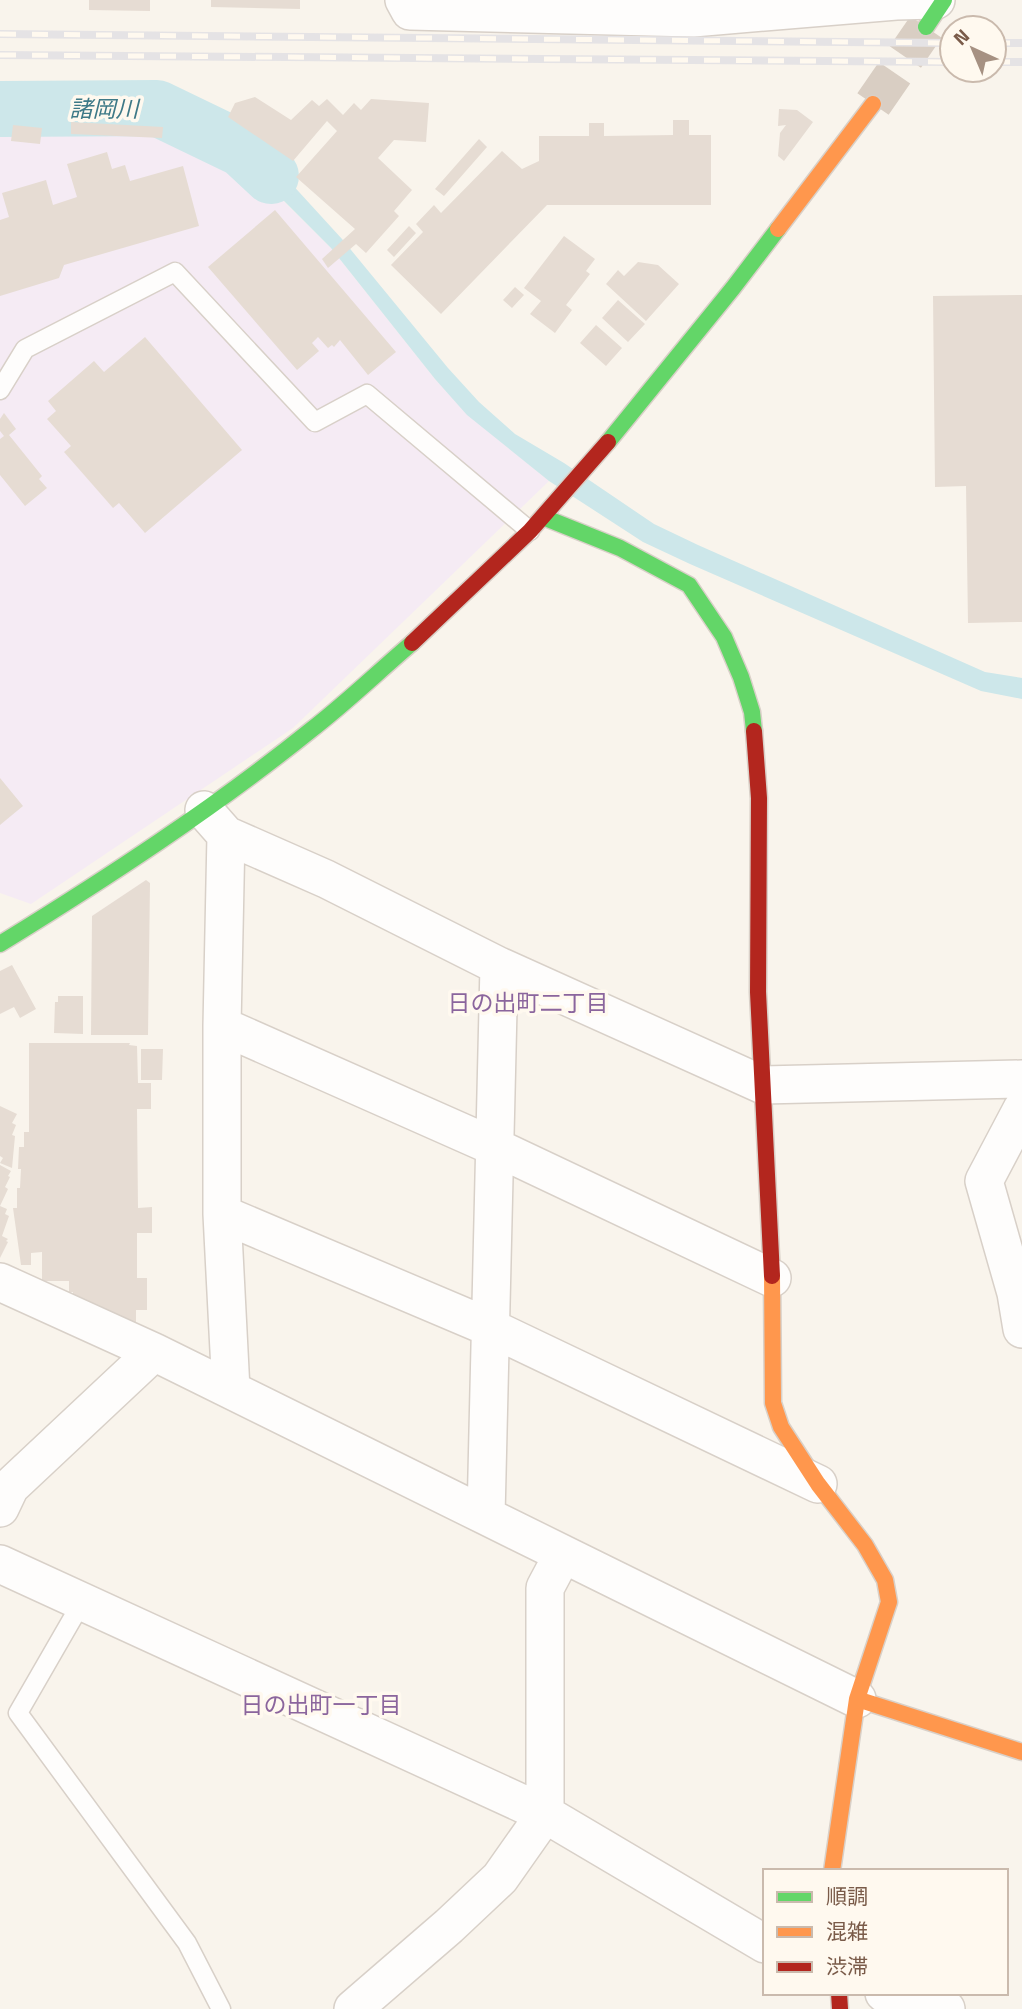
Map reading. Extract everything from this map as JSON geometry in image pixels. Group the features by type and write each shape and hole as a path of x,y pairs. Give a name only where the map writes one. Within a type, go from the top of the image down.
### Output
{"street":[{"path":"404,0 410,11 912,6 944,0"},
{"path":"0,944 106,878 215,823 312,730 429,628 530,531 590,464 733,288 873,104"},
{"path":"543,517 620,548 690,585 724,637 752,712 759,798 758,992 772,1278 773,1403 781,1427 818,1484 865,1545 885,1580 889,1602 858,1699 832,1869"},
{"path":"215,823 499,966 763,1085 1022,1079"},
{"path":"215,823 222,1026 222,1214 231,1390"},
{"path":"486,1516 499,966"},
{"path":"222,1026 495,1147 772,1278"},
{"path":"1022,1109 984,1181 1016,1293 1022,1329"},
{"path":"222,1214 491,1328 818,1484"},
{"path":"0,1282 154,1352 858,1699 1022,1752"},
{"path":"0,1508 10,1487 154,1352"},
{"path":"353,2009 449,1927 500,1878 545,1814 545,1588 563,1554"},
{"path":"0,1564 545,1814 763,1943"},
{"path":"892,1995 946,2009"}],"lane":[{"path":"0,390 25,349 175,272 315,422 366,394 530,531"},
{"path":"82,1602 18,1713 187,1943 221,2009"}],"shaded area":[{"path":"0,118 34,118 180,132 257,175 331,248 435,379 467,414 549,481 293,728 31,904 0,893"}],"water":[{"path":"278,169 342,239 448,368 479,402 515,434 564,463 654,524 985,672 1022,678 1022,699 981,691 690,564 643,542 549,481 467,415 435,379 331,248 265,182"}],"building":[{"path":"89,0 150,0 150,11 89,10"},
{"path":"211,0 300,0 300,9 211,7"},
{"path":"255,97 291,120 312,100 319,106 327,99 343,115 354,103 361,110 371,99 429,103 426,142 394,140 378,158 412,190 394,211 399,216 366,253 356,244 328,268 322,259 355,229 296,177 337,131 327,121 293,161 228,117 235,103"},
{"path":"779,109 797,110 813,122 784,161 778,156 780,133 786,125 778,126"},
{"path":"673,120 689,120 689,135 711,135 711,205 547,205 441,314 391,265 423,232 416,224 434,205 441,213 502,151 522,169 539,161 539,136 589,136 589,123 604,123 604,136 673,135"},
{"path":"71,122 163,127 162,138 71,134"},
{"path":"13,125 42,128 40,144 11,141"},
{"path":"479,139 487,147 444,196 435,189"},
{"path":"107,152 112,169 125,165 130,181 183,166 199,226 64,265 59,278 0,296 0,220 9,217 2,193 46,180 53,205 77,197 67,164"},
{"path":"275,210 396,352 368,375 340,340 334,347 332,345 328,348 318,337 312,343 319,351 297,370 208,267"},
{"path":"409,226 416,233 394,257 387,250"},
{"path":"564,236 595,259 586,271 590,274 566,305 572,310 555,333 530,314 541,301 524,288"},
{"path":"638,262 658,265 679,284 646,321 606,284 618,270 624,276"},
{"path":"515,287 524,295 512,308 503,300"},
{"path":"1022,295 1022,622 968,623 966,486 935,487 933,296"},
{"path":"618,300 645,324 628,342 602,318"},
{"path":"596,325 622,348 606,366 580,343"},
{"path":"145,337 242,450 145,533 119,503 113,508 64,452 71,446 47,419 56,411 48,401 94,361 104,372"},
{"path":"4,413 16,429 9,435 42,476 39,479 47,488 25,506 0,475 0,439 4,436 0,431 0,419"},
{"path":"0,778 23,806 0,825"},
{"path":"146,880 150,883 148,1035 91,1035 92,916"},
{"path":"12,965 36,1009 20,1018 14,1007 0,1014 0,971"},
{"path":"58,996 83,996 83,1034 54,1033 55,1002 58,1002"},
{"path":"29,1043 130,1043 129,1045 137,1046 138,1083 151,1083 151,1109 137,1109 138,1208 152,1207 152,1233 137,1233 137,1278 147,1278 147,1310 136,1310 136,1329 73,1305 73,1292 69,1292 69,1281 42,1281 42,1252 31,1253 31,1265 21,1265 13,1208 17,1208 17,1188 20,1188 19,1147 24,1147 24,1132 29,1132"},
{"path":"141,1049 163,1049 162,1080 141,1080"},
{"path":"0,1106 17,1114 12,1123 16,1125 12,1135 15,1136 12,1168 0,1163 3,1158 0,1156"},
{"path":"0,1165 11,1171 5,1187 8,1189 0,1206"},
{"path":"0,1206 7,1209 5,1214 9,1216 2,1236 8,1239 8,1242 0,1258"}],"waterway":[{"name":"諸岡川","path":"0,109 157,108 242,149 271,176"}],"tunnel":[{"path":"873,104 926,27"}],"railway":[{"path":"0,34 938,43"},
{"path":"1008,43 1022,43"},
{"path":"0,55 938,62"},
{"path":"1008,62 1022,62"}],"traffic: fast":[{"path":"926,27 944,0"},
{"path":"608,442 778,229"},
{"path":"543,517 620,548 689,585 724,637 741,677 752,712 754,731"},
{"path":"0,944 198,815 324,720 412,643"}],"traffic: slow":[{"path":"778,229 873,104"},
{"path":"772,1276 773,1403 781,1427 818,1484 865,1545 885,1580 889,1602 857,1699 832,1869"},
{"path":"857,1699 1022,1752"}],"traffic: jam":[{"path":"412,643 530,531 608,442"},
{"path":"754,731 759,798 758,992 772,1276"},
{"path":"839,1995 840,2009"}],"district":[{"name":"日の出町二丁目","path":"528,1002"},
{"name":"日の出町一丁目","path":"321,1704"}]}
